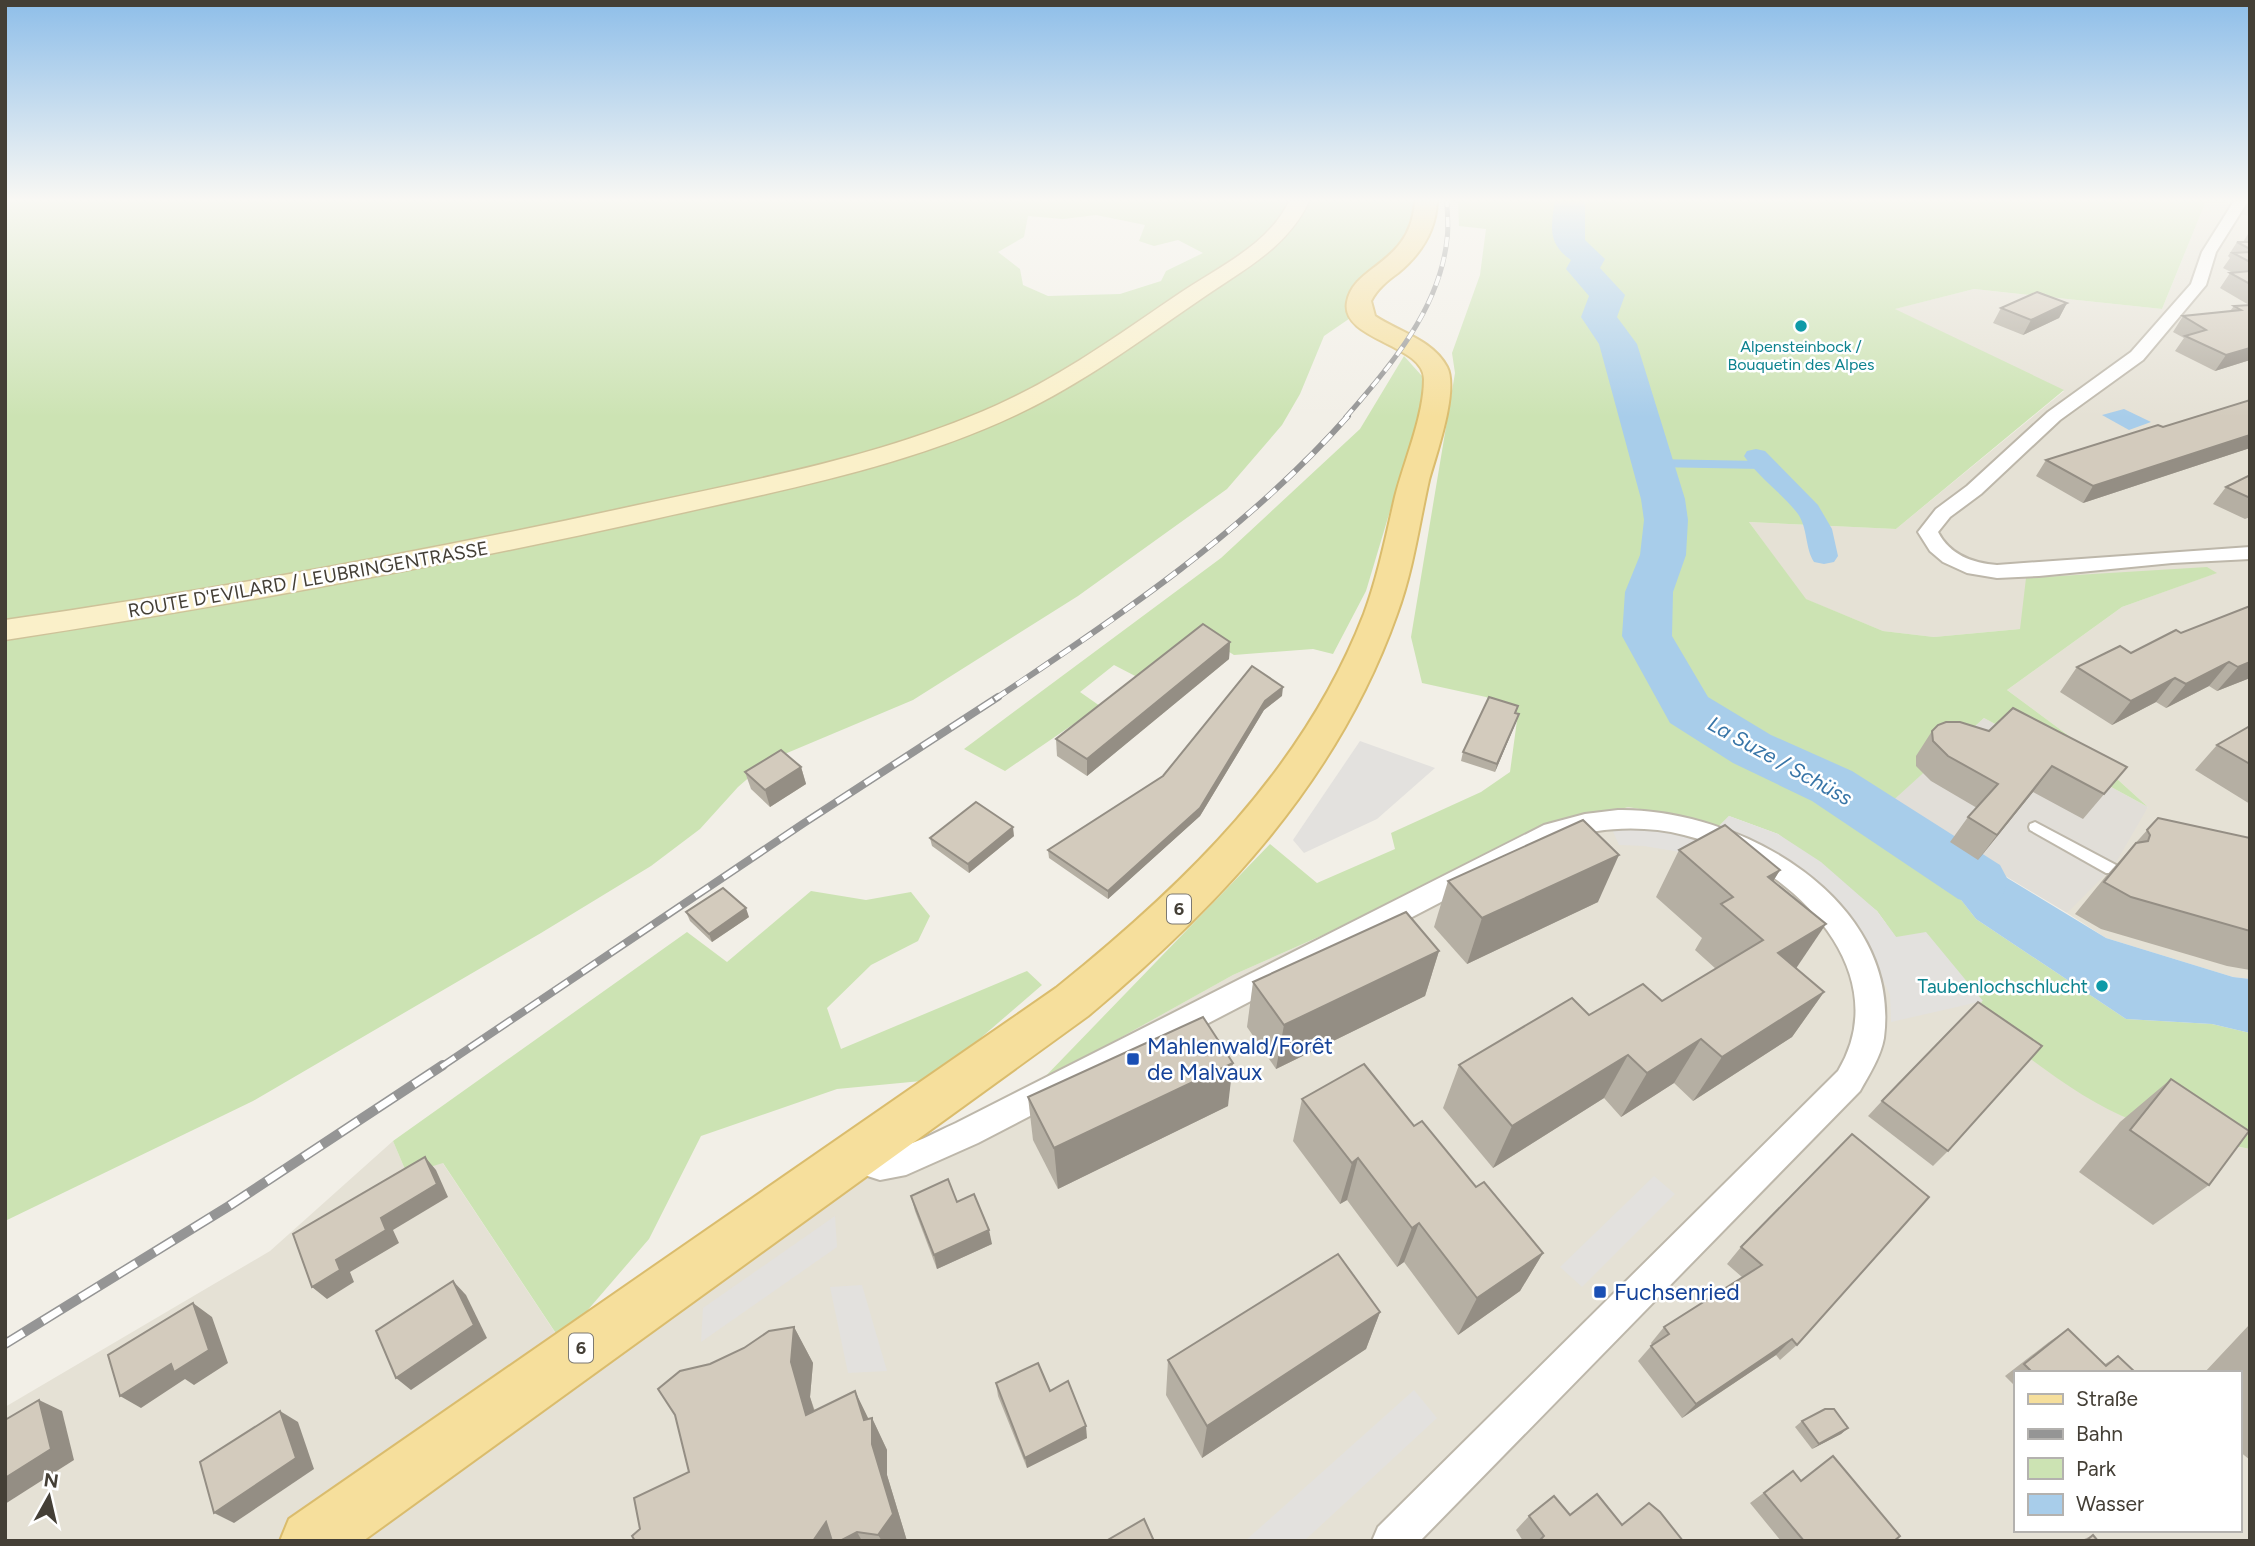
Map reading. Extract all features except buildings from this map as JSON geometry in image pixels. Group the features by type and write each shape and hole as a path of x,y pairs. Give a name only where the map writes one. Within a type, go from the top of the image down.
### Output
{"main road":[{"name":"6","path":"311,1541 1072,1002 1138,947 1203,886 1282,792 1346,692 1381,613 1438,377 1435,367 1425,357 1366,321 1359,312 1357,303 1383,273"}],"street":[{"name":"ROUTE D'EVILARD / LEUBRINGENTRASSE","path":"5,630 335,575 610,520 841,468 916,445 1005,411 1081,370 1223,273"},
{"path":"2202,273 2198,285 2137,356 2054,416 1974,490 1943,513 1928,532 1933,544 1944,555 1982,570 2015,571 2174,555 2250,553"},
{"path":"853,1157 880,1165 906,1160 967,1133 1553,832 1576,824 1633,819 1687,826 1732,841 1789,874 1837,921 1863,966 1871,994 1870,1037 1862,1059 1849,1081 1392,1541"}],"lane":[{"path":"2035,827 2111,869"}],"shaded area":[{"path":"2177,273 2250,273 2250,979 2233,977 2106,938 2067,913 2148,807 2073,739 2007,690 2122,607 2216,573 2020,629 1934,637 1883,631 1805,599 1749,522 1896,529 2064,391 1894,309 1974,289 2162,309"},
{"path":"1984,718 2148,807 2114,866 2067,913 1887,805"},
{"path":"1360,741 1435,768 1377,819 1304,853 1293,840"},
{"path":"1628,807 1687,817 1719,826 1729,816 2202,1140 2250,1149 2250,1541 5,1541 5,1407 270,1251 393,1141 407,1174 442,1162 560,1340 837,1195 1233,975 1571,825"},
{"path":"1729,816 1778,834 1821,862 1877,911 1896,937 1926,932 1983,1001 1891,1022 1890,995 1866,944 1760,846 1719,826"},
{"path":"1611,827 1661,829 1709,841 1686,853 1619,845"},
{"path":"1654,1176 1675,1194 1582,1287 1560,1267"},
{"path":"835,1216 837,1247 701,1342 703,1308"},
{"path":"862,1285 887,1371 848,1373 830,1287"},
{"path":"1414,1390 1437,1418 1304,1541 1245,1541"}],"green space":[{"path":"5,273 1021,273 1023,285 1048,296 1120,294 1161,281 1165,273 1383,273 1359,312 1324,336 1300,394 1282,425 1227,489 1078,596 913,700 768,761 738,787 700,829 651,866 253,1101 5,1221"},
{"path":"2177,273 2162,309 1974,289 1895,309 2064,390 1896,529 1749,522 1806,599 1883,631 1934,637 2020,629 2026,578 2207,567 2217,573 2122,607 2007,690 2073,739 2148,807 1984,718 1888,805 1976,919 2126,1019 2212,1024 2250,1033 2250,1149 2134,1121 2072,1088 1976,1018 1982,1001 1896,937 1877,911 1778,834 1729,816 1719,826 1687,817 1628,807 1571,825 1233,975 1039,1083 1270,844 1317,883 1395,849 1391,833 1481,792 1510,772 1518,713 1486,697 1422,683 1411,637 1455,373 1452,353 1480,275"},
{"path":"1404,356 1422,376 1425,394 1366,591 1333,654 1313,649 1234,655 1199,633 1139,678 1114,665 1080,692 1100,706 1005,771 964,749 1221,558 1360,429"},
{"path":"811,891 866,900 911,892 930,916 918,941 871,965 827,1008 841,1049 1027,971 1042,985 932,1080 837,1089 701,1136 649,1239 561,1341 443,1163 407,1174 393,1141 687,932 727,962"}],"water":[{"path":"2124,409 2151,422 2129,430 2102,415"},
{"path":"1887,805 2106,938 2233,977 2250,979 2250,1033 2212,1024 2126,1019 1976,919"}],"waterway":[{"name":"La Suze / Schüss","path":"1587,273 1607,295 1599,317 1618,344 1663,499 1666,520 1663,555 1649,592 1647,636 1689,710 1752,749 1832,786 1979,882"},
{"path":"1756,456 1809,511 1819,529 1824,556"},
{"path":"1652,463 1762,465"}],"railway":[{"path":"1346,417 1410,335 1424,312 1439,273"},
{"path":"997,697 1089,636 1181,569 1268,496 1348,416"},
{"path":"441,1067 804,823 997,697"},
{"path":"5,1344 229,1206 443,1065"}],"place":[{"name":"Alpensteinbock / Bouquetin des Alpes","path":"1801,326"},
{"name":"Taubenlochschlucht","path":"2102,986"},
{"name":"Mahlenwald/Forêt de Malvaux","path":"1133,1059"},
{"name":"Fuchsenried","path":"1600,1292"}]}
